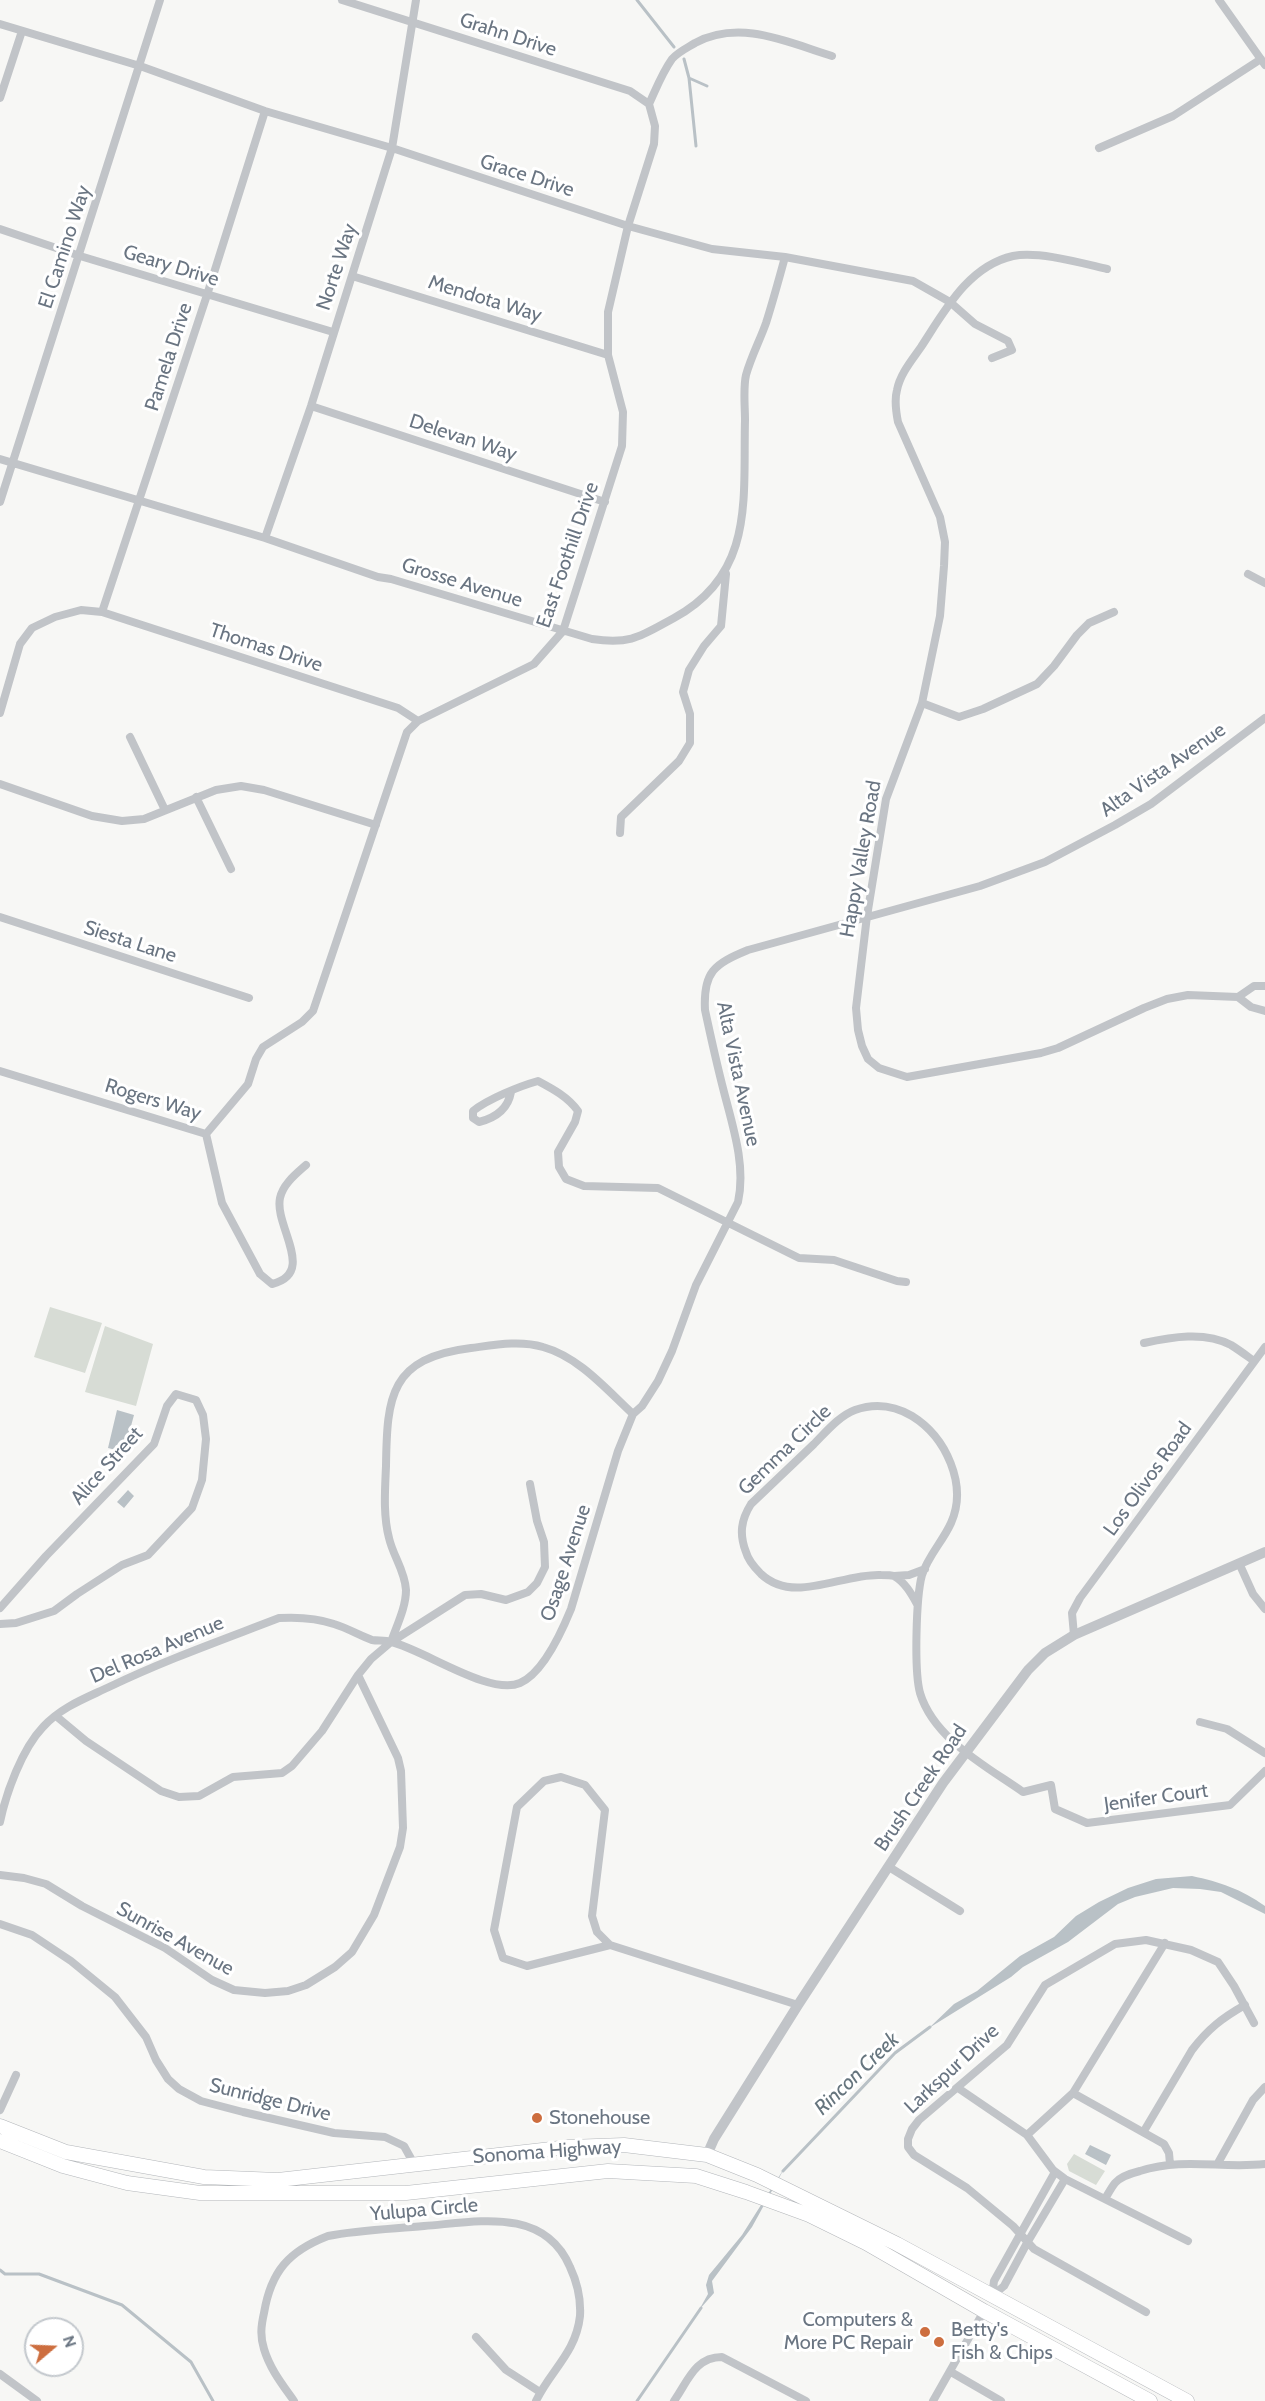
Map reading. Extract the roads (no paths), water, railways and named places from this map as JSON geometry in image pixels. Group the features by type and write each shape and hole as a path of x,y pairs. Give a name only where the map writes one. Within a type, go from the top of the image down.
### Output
{"main road":[{"name":"Sonoma Highway","path":"0,2126 66,2152 204,2177 278,2180 568,2147 624,2145 707,2155 798,2194 897,2244 1187,2401"},
{"name":"Sonoma Highway","path":"0,2141 63,2166 127,2183 200,2193 406,2193 608,2171 696,2176 790,2207 866,2244 1150,2401"},
{"path":"696,2176 707,2155"},
{"path":"984,2311 992,2296"}],"street":[{"name":"El Camino Way","path":"0,502 160,0"},
{"name":"Grahn Drive","path":"342,0 630,91 649,104"},
{"name":"Norte Way","path":"265,538 311,406 392,148 416,0"},
{"path":"1098,148 1173,116 1263,62 1219,0"},
{"name":"Grace Drive","path":"0,24 140,66 265,111 392,148 628,226 711,249 785,257 913,281 950,302 975,324 1008,341 1012,350 992,358"},
{"path":"0,98 22,31"},
{"path":"649,104 661,77 674,57 708,36 722,32 747,32 832,56"},
{"name":"East Foothill Drive","path":"418,721 534,664 563,631 622,446 623,412 608,355 608,312 628,226 654,144 655,126 649,104"},
{"name":"Pamela Drive","path":"102,612 265,111"},
{"name":"Geary Drive","path":"0,228 80,256 333,332"},
{"name":"Happy Valley Road","path":"1107,269 1045,256 1013,256 993,263 979,273 950,302 904,372 897,390 898,422 934,500 945,542 940,616 922,703 886,799 856,988 858,1030 868,1059 879,1068 907,1077 1058,1048 1144,1008 1167,999 1188,995 1238,997 1251,1006 1265,1011"},
{"name":"Grosse Avenue","path":"0,459 265,538 378,576 563,631 616,643 639,637 680,615 710,591 720,580 732,558 742,521 746,376 766,322 785,257"},
{"name":"Mendota Way","path":"352,276 608,355"},
{"name":"Delevan Way","path":"311,406 605,502"},
{"path":"621,833 621,817 679,761 690,742 690,714 683,692 689,670 704,646 721,626 727,567"},
{"path":"1248,574 1265,583"},
{"name":"Thomas Drive","path":"0,712 20,644 32,628 55,617 81,610 102,612 398,708 418,721"},
{"path":"922,703 959,717 983,709 1037,684 1089,623 1114,612"},
{"name":"Alta Vista Avenue","path":"633,1414 642,1406 658,1381 672,1351 696,1285 729,1223 739,1196 741,1173 735,1137 705,1010 704,993 708,976 726,959 748,950 980,886 1045,862 1151,804 1265,718"},
{"path":"206,1134 248,1084 256,1059 263,1047 302,1022 313,1011 407,732 418,721"},
{"path":"130,737 165,810"},
{"path":"0,784 92,816 122,821 144,819 216,790 241,786 264,790 376,825"},
{"path":"196,797 231,869"},
{"name":"Siesta Lane","path":"0,917 249,998"},
{"name":"Happy Valley Road","path":"1238,997 1254,986 1265,986"},
{"name":"Rogers Way","path":"0,1071 206,1134 222,1203 260,1274 272,1284 281,1282 290,1275 293,1262 279,1201 283,1188 306,1165"},
{"path":"511,1092 538,1081 572,1103 578,1111 575,1122 558,1152 559,1167 566,1179 584,1186 658,1188 799,1258 834,1260 906,1282"},
{"path":"1144,1343 1172,1337 1202,1337 1229,1344 1254,1361"},
{"path":"391,1642 405,1602 406,1588 389,1539 385,1511 387,1418 391,1399 397,1386 411,1368 438,1355 461,1349 508,1344 541,1346 561,1353 579,1365 633,1414"},
{"name":"Los Olivos Road","path":"1074,1635 1072,1613 1080,1599 1265,1347"},
{"name":"Alice Street","path":"0,1608 46,1556 154,1444 167,1406 176,1394 196,1400 203,1415 206,1439 202,1479 192,1508 148,1555 122,1565 54,1611 16,1623 0,1624"},
{"name":"Gemma Circle","path":"924,1569 909,1575 871,1574 787,1588 774,1585 754,1567 746,1554 741,1534 743,1516 751,1504 844,1415 869,1406 884,1406 912,1417 926,1427 944,1448 951,1463 956,1507 946,1533 924,1569 917,1604 918,1676 922,1697 933,1721 966,1752"},
{"name":"Osage Avenue","path":"391,1642 484,1681 506,1686 520,1683 528,1677 540,1665 561,1634 618,1451 633,1414"},
{"path":"56,1716 86,1741 161,1791 179,1797 199,1796 233,1777 282,1773 292,1766 322,1731 371,1659 391,1642 465,1595 481,1594 506,1600 528,1592 537,1583 544,1567 544,1542 537,1521 530,1484"},
{"name":"Brush Creek Road","path":"707,2155 714,2139 798,2005 943,1783 1028,1670 1045,1653 1074,1635 1265,1552"},
{"path":"1239,1563 1253,1594 1265,1610"},
{"path":"894,1576 911,1592 917,1604"},
{"name":"Del Rosa Avenue","path":"0,1822 5,1798 26,1752 42,1727 68,1706 155,1665 279,1618 300,1617 332,1623 374,1640 391,1642"},
{"name":"Sunrise Avenue","path":"0,1875 46,1884 82,1906 165,1948 212,1980 234,1990 265,1993 288,1991 306,1985 335,1967 352,1952 374,1915 400,1847 403,1828 401,1771 398,1758 358,1675"},
{"path":"1200,1722 1227,1729 1265,1753"},
{"name":"Jenifer Court","path":"966,1752 1023,1792 1051,1785 1055,1809 1087,1823 1230,1805 1265,1771"},
{"path":"610,1945 527,1966 503,1958 494,1930 517,1807 544,1781 561,1777 585,1785 605,1810 592,1917 597,1932 610,1945 798,2005"},
{"path":"890,1867 960,1911"},
{"name":"Sunridge Drive","path":"0,1924 32,1935 71,1961 115,1997 146,2037 156,2061 179,2090 201,2101 250,2114 334,2133 385,2137 404,2146 414,2164"},
{"name":"Larkspur Drive","path":"1146,2312 1034,2249 1020,2233 967,2188 914,2155 908,2147 908,2139 919,2121 1008,2045 1045,1986 1115,1944 1146,1940 1166,1943 1191,1950 1218,1962 1254,2023"},
{"path":"1027,2135 1073,2093 1166,1943"},
{"path":"1144,2131 1197,2043 1220,2019 1245,2005"},
{"path":"0,2110 16,2075"},
{"path":"1218,2163 1253,2100 1265,2087"},
{"path":"958,2088 1027,2135 1055,2172 1065,2179 1188,2241"},
{"path":"1073,2093 1164,2144 1169,2153 1170,2164"},
{"path":"1105,2199 1116,2182 1133,2173 1170,2164 1218,2163 1244,2166 1265,2164"},
{"path":"992,2296 994,2281 1055,2172"},
{"path":"992,2296 1004,2286 1027,2242 1065,2179"},
{"name":"Yulupa Circle","path":"294,2401 272,2370 260,2332 267,2294 277,2272 297,2251 328,2236 346,2233 493,2220 528,2227 554,2242 566,2257 575,2277 580,2316 574,2340 536,2401"},
{"path":"933,2401 984,2311"},
{"path":"476,2337 506,2370 540,2392"},
{"path":"674,2401 700,2363 709,2357 722,2357 806,2401"},
{"path":"951,2372 1001,2401"},
{"path":"0,2374 37,2401"}],"waterway":[{"path":"637,0 674,47"},
{"path":"684,59 689,78 707,86"},
{"path":"689,78 696,146"},
{"name":"Rincon Creek","path":"783,2171 895,2053 930,2027"},
{"path":"0,2270 5,2274 39,2274 122,2305 191,2362 213,2401"},
{"name":"Rincon Creek","path":"637,2401 701,2308"}],"place":[{"name":"Stonehouse","path":"537,2118"},
{"name":"Computers & More PC Repair","path":"925,2332"},
{"name":"Betty's Fish & Chips","path":"939,2342"}]}
